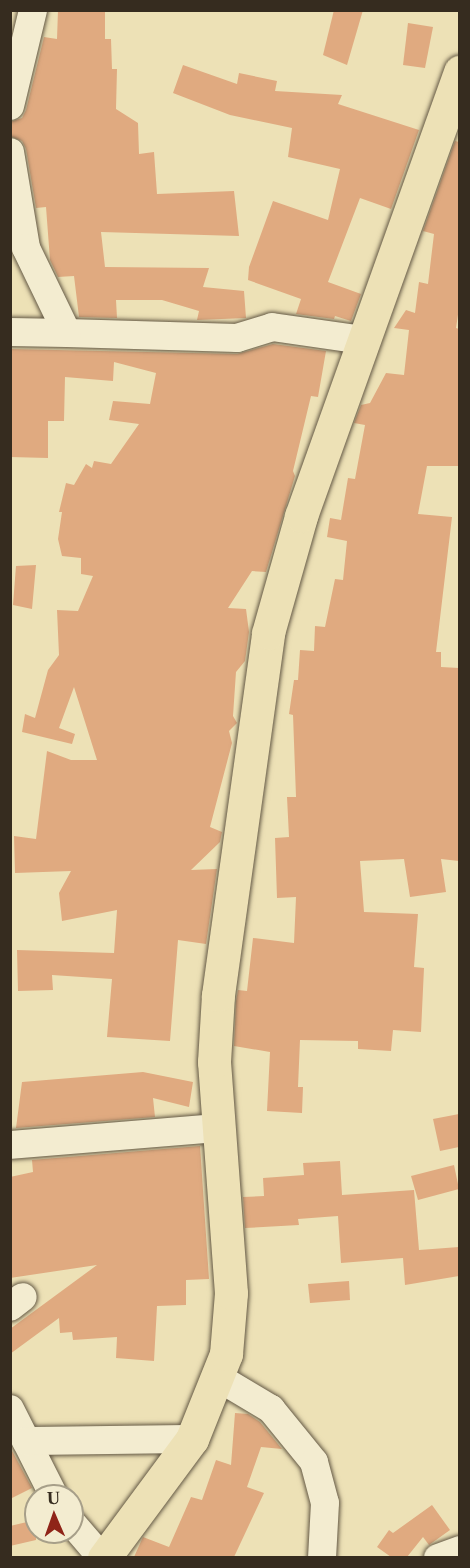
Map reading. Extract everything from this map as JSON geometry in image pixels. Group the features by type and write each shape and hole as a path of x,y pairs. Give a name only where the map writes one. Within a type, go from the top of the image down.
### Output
{"main road":[{"path":"103,1557 192,1439 219,1377 232,1304 214,1062 219,995 268,633 284,567 362,340 393,266 459,72"}],"street":[{"path":"10,106 25,12"},
{"path":"10,152 26,248 67,333"},
{"path":"10,332 237,338 272,327 362,340"},
{"path":"10,1145 218,1128"},
{"path":"219,1377 271,1409 314,1462 325,1503 322,1557"},
{"path":"10,1409 48,1484"},
{"path":"26,1441 192,1439"},
{"path":"84,1536 103,1557"},
{"path":"438,1557 459,1550"}],"building":[{"path":"58,10 105,10 105,39 111,39 112,69 117,69 116,109 138,123 139,154 154,152 157,194 234,191 239,236 101,232 105,267 209,268 203,287 244,291 246,318 197,320 199,311 162,300 116,300 117,318 79,317 74,276 58,277 50,260 46,207 36,208 26,149 22,141 10,136 10,122 22,118 26,110 44,37 57,39"},
{"path":"334,10 363,10 347,65 323,55"},
{"path":"408,23 433,27 425,68 403,65"},
{"path":"183,65 237,84 239,73 277,81 275,91 342,95 338,104 419,130 391,209 360,198 328,282 361,294 351,321 335,316 334,319 296,314 301,299 248,280 249,267 273,201 328,220 340,169 288,157 292,128 230,115 173,93"},
{"path":"455,141 459,142 459,308 456,328 459,329 459,466 427,466 418,514 452,517 436,652 441,652 441,667 459,668 459,861 441,859 446,892 410,897 404,859 360,861 364,912 418,914 414,967 424,968 421,1032 393,1030 391,1051 358,1049 358,1041 300,1040 298,1087 303,1087 302,1113 267,1111 270,1052 234,1046 236,1001 238,990 247,991 253,938 294,943 296,897 277,898 275,838 289,837 287,797 296,797 293,715 289,714 294,680 298,680 300,650 314,651 315,626 325,627 335,579 343,580 347,541 327,537 330,518 341,520 348,478 355,479 365,425 354,423 361,405 370,403 386,373 404,375 409,330 394,328 406,310 415,313 419,282 428,284 434,234 423,231"},
{"path":"273,344 326,351 318,397 311,396 293,471 295,476 266,572 252,571 228,608 246,609 249,632 245,661 236,672 233,716 237,723 229,731 232,743 210,827 222,832 220,842 191,870 217,869 206,944 178,940 170,1041 107,1037 112,979 52,975 53,990 18,991 17,950 114,953 117,910 62,921 59,893 71,871 15,873 14,836 36,839 47,751 71,760 97,760 74,687 59,728 75,734 72,744 22,732 25,714 35,718 48,670 59,655 57,610 78,611 93,576 81,574 81,558 62,556 58,539 62,512 59,512 66,483 74,485 86,464 92,468 94,461 111,464 139,424 109,420 113,401 150,404 156,373 114,362 113,381 65,377 64,421 48,421 48,458 10,457 10,349 237,354"},
{"path":"36,565 32,609 13,605 16,566"},
{"path":"143,1072 193,1082 189,1107 153,1098 155,1117 16,1128 22,1082"},
{"path":"459,1114 459,1147 440,1151 433,1119"},
{"path":"200,1146 209,1279 186,1280 186,1305 157,1306 154,1361 116,1358 117,1337 73,1340 72,1332 60,1333 59,1318 10,1354 10,1329 97,1265 10,1278 10,1177 33,1172 32,1160"},
{"path":"340,1161 342,1195 414,1190 419,1250 459,1247 459,1276 405,1285 403,1258 341,1263 338,1216 298,1219 299,1225 245,1228 243,1197 264,1196 263,1178 304,1175 303,1163"},
{"path":"454,1165 459,1189 418,1200 411,1176"},
{"path":"349,1281 350,1300 310,1303 308,1284"},
{"path":"235,1413 248,1414 260,1422 282,1449 261,1447 247,1487 264,1493 234,1557 134,1557 143,1537 169,1547 191,1497 202,1500 216,1460 231,1465"},
{"path":"10,1447 30,1484 24,1484 24,1492 10,1499"},
{"path":"432,1505 450,1530 429,1545 423,1537 407,1557 391,1557 377,1547 389,1530 393,1533"},
{"path":"24,1523 24,1543 10,1546 10,1526"}]}
